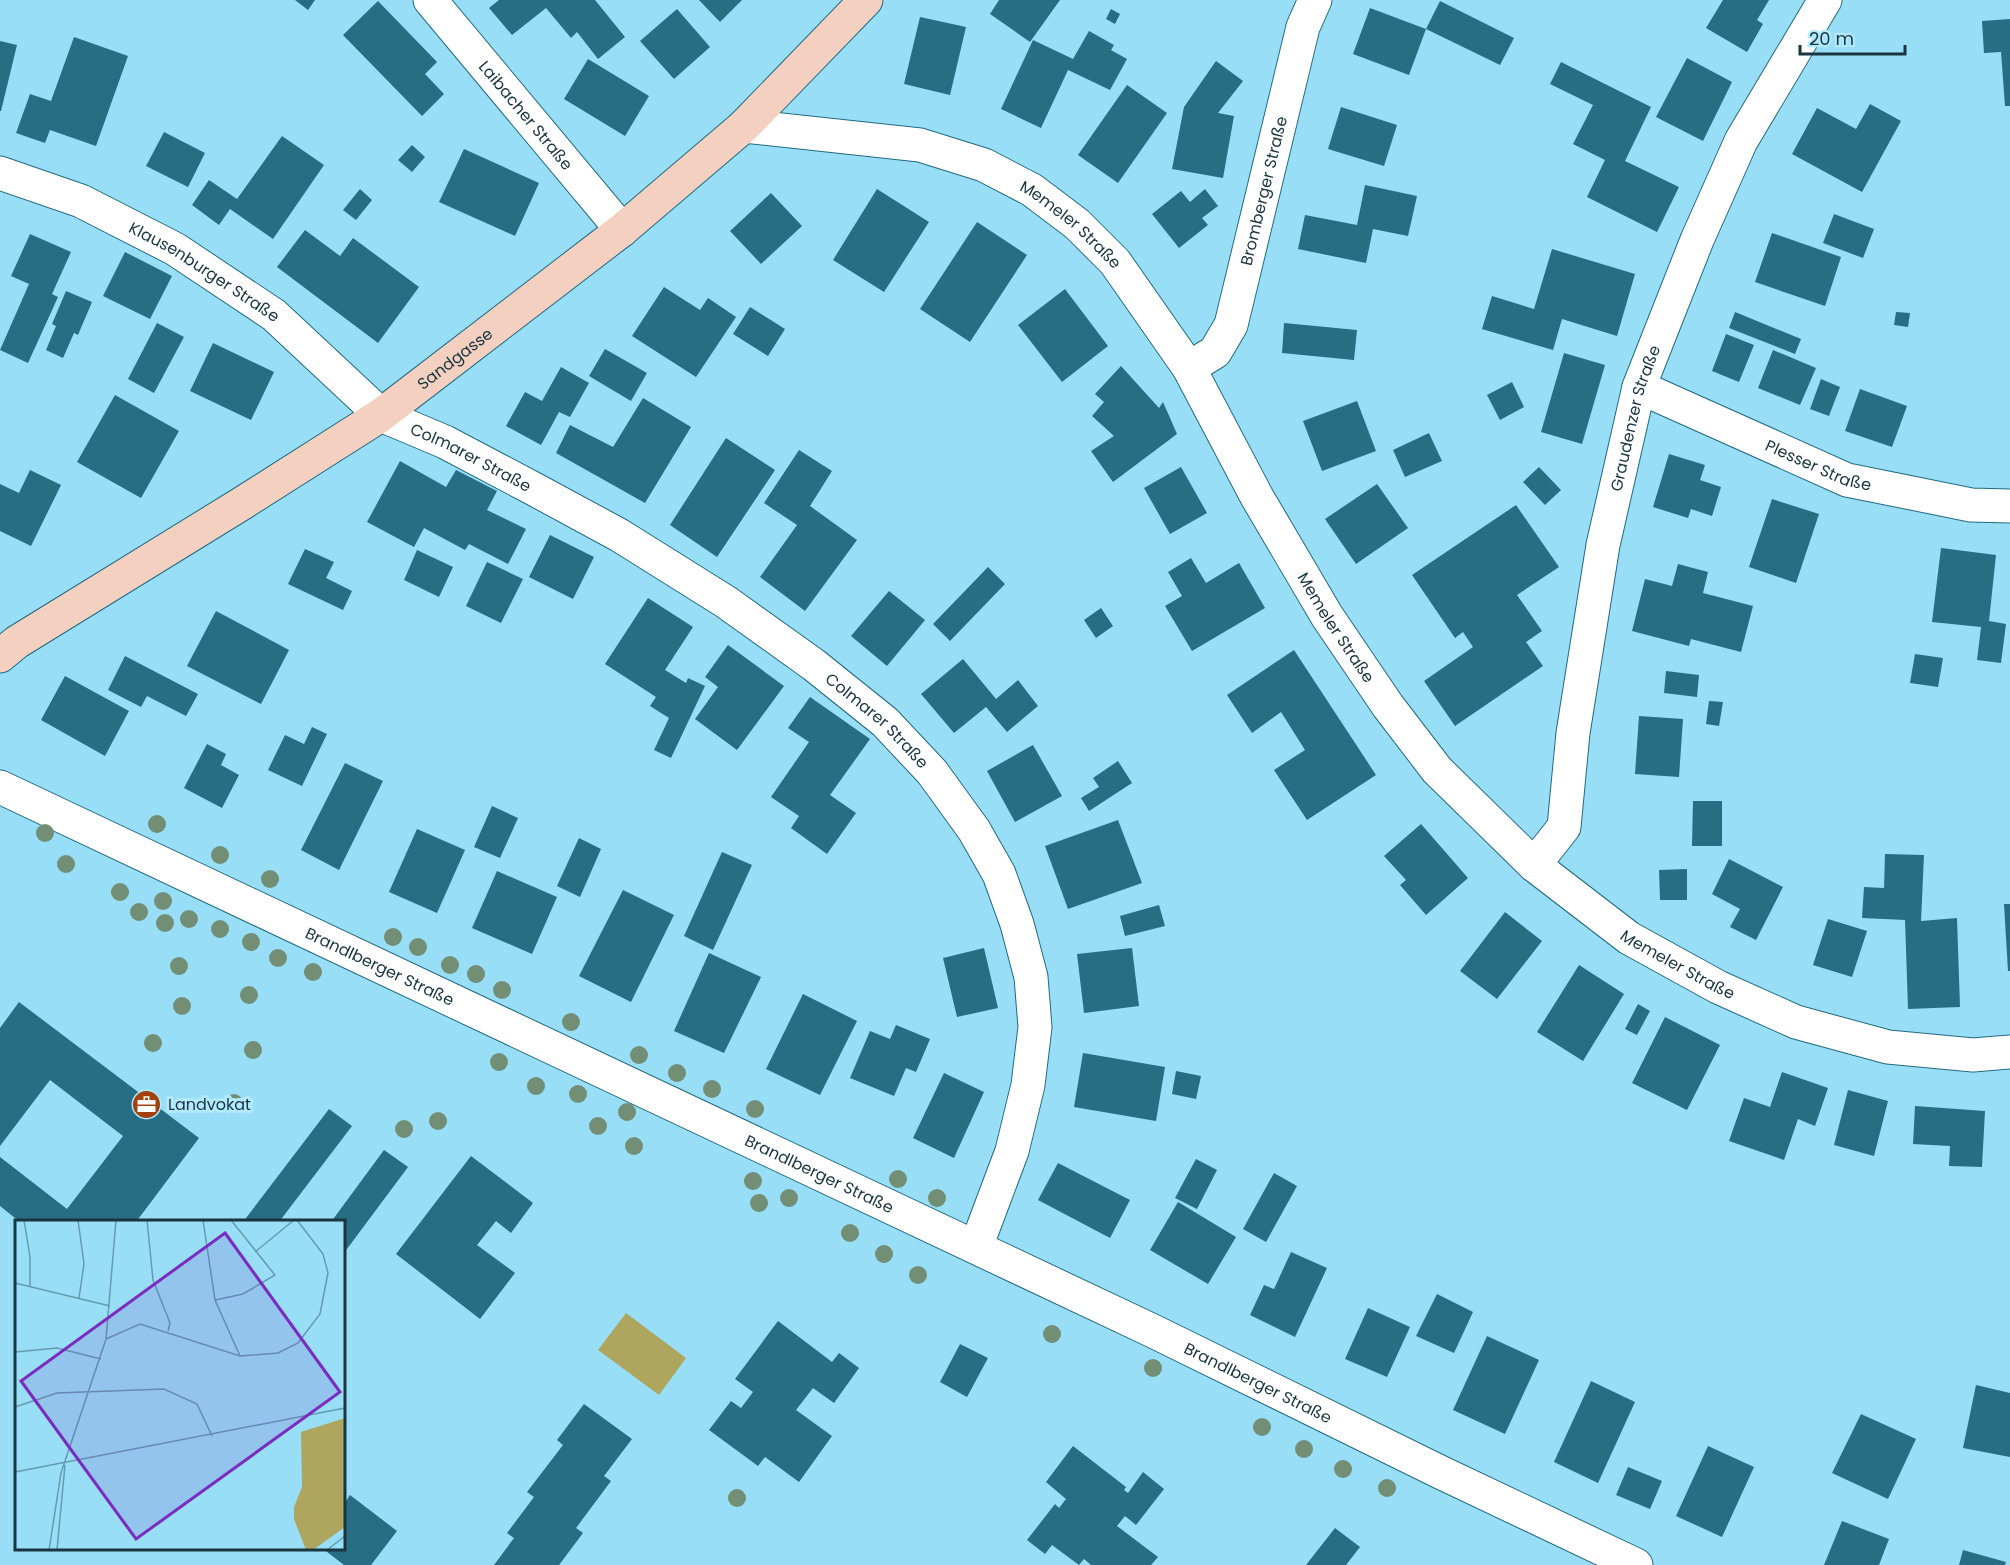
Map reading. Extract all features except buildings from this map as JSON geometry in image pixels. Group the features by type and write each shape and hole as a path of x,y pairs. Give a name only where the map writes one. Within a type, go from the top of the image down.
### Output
{"street":[{"name":"Laibacher Straße","path":"430,0 622,230"},
{"name":"Sandgasse","path":"0,656 17,642 381,415 622,230 744,126 866,0"},
{"name":"Bromberger Straße","path":"1189,368 1215,352 1231,325 1303,27 1315,0"},
{"name":"Graudenzer Straße","path":"1534,865 1564,827 1574,733 1603,545 1639,387 1697,240 1741,141 1825,0"},
{"name":"Memeler Straße","path":"744,126 920,145 984,165 1032,190 1077,224 1115,262 1189,368 1269,517 1327,616 1388,706 1437,770 1534,865 1629,938 1718,987 1796,1022 1888,1047 1974,1055 2010,1052"},
{"name":"Klausenburger Straße","path":"0,173 81,201 175,249 274,315 381,415"},
{"name":"Plesser Straße","path":"1639,387 1847,480 1971,505 2010,506"},
{"name":"Colmarer Straße","path":"381,415 445,442 619,535 726,602 814,664 876,714 932,771 974,830 999,874 1017,924 1031,977 1035,1027 1028,1084 1012,1152 976,1247"},
{"name":"Brandlberger Straße","path":"0,787 1153,1331 1636,1565"}],"shaded area":[{"path":"626,1313 686,1358 659,1395 598,1350"}],"place":[{"name":"Landvokat","path":"147,1104"}]}
